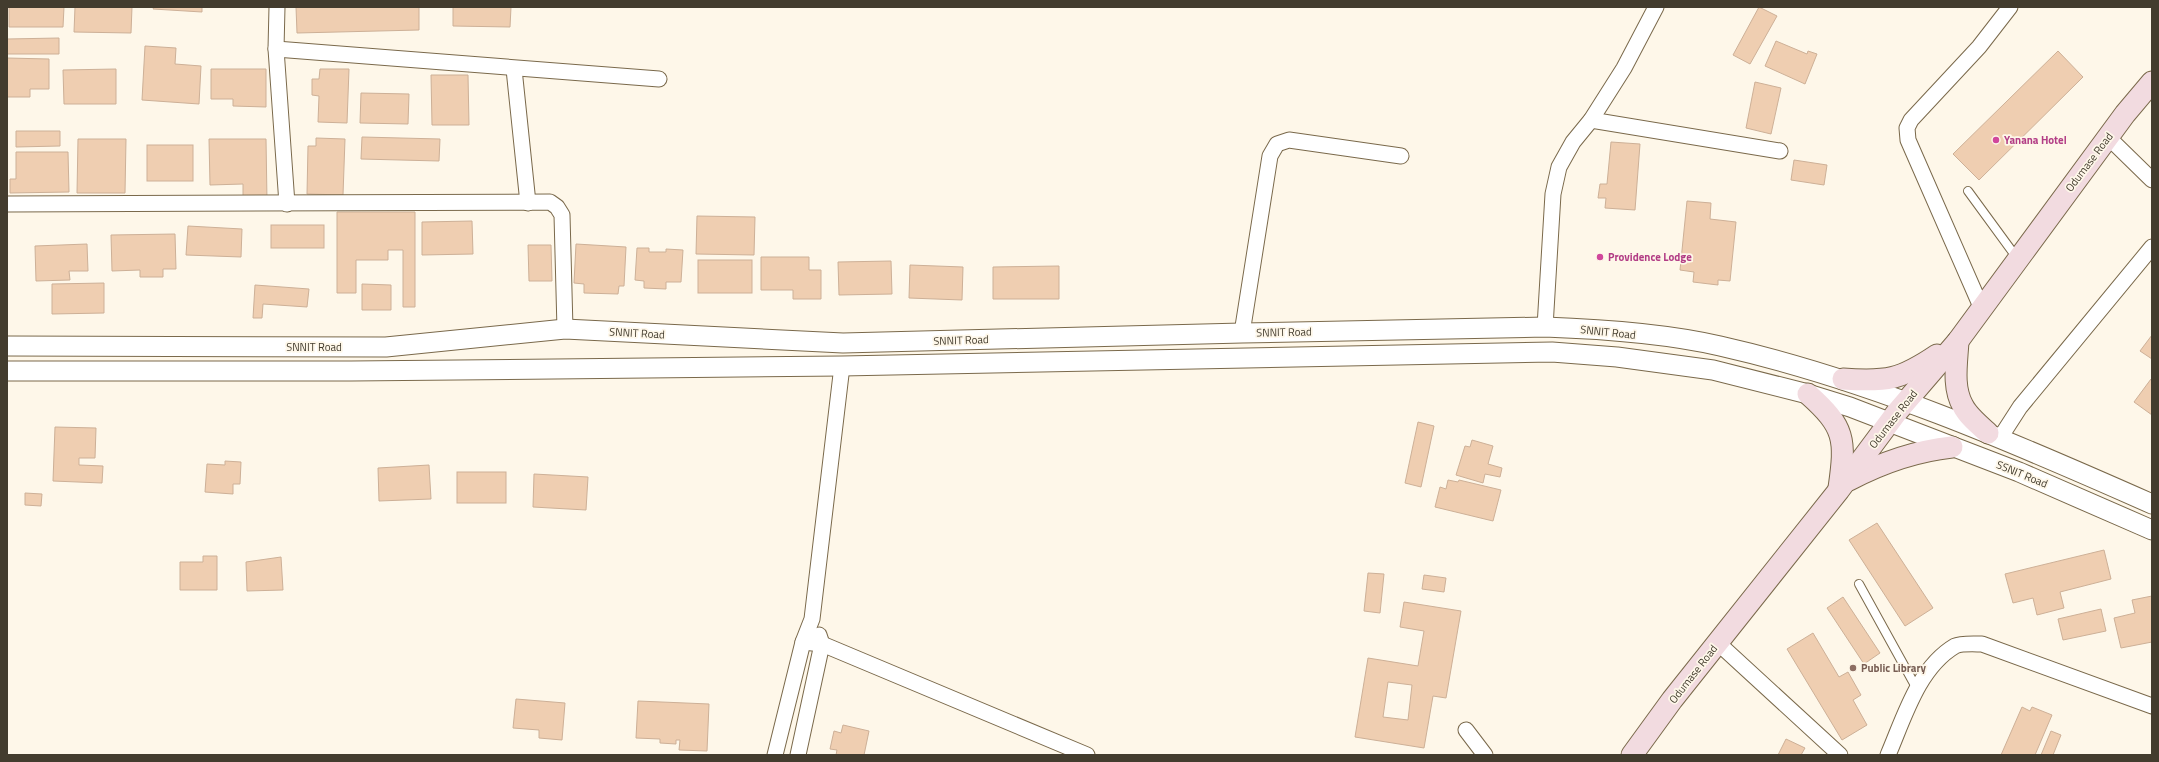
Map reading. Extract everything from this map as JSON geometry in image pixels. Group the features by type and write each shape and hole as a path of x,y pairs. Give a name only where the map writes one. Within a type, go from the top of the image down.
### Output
{"main road":[{"name":"Odumase Road","path":"1632,755 1672,700 1842,486 1905,402 1958,341 2017,258 2108,137 2152,82"},
{"path":"1958,341 1956,379 1960,398 1968,413 1994,435"},
{"path":"1843,379 1882,380 1897,378 1919,367 1958,341"},
{"path":"1808,394 1831,416 1840,436 1843,462 1842,486"},
{"path":"1842,486 1879,465 1914,452 1952,447"}],"street":[{"path":"277,7 276,49 287,204"},
{"path":"1545,327 1553,194 1560,167 1572,142 1591,120 1624,68 1656,7"},
{"path":"1982,309 1908,140 1907,128 1911,120 1924,104 1978,46 2010,7"},
{"path":"276,49 514,69 659,79"},
{"path":"514,69 528,203"},
{"path":"1591,120 1780,151"},
{"path":"2108,137 2152,180"},
{"path":"1242,333 1270,156 1277,144 1289,140 1401,156"},
{"path":"7,204 550,202 557,207 562,215 565,329"},
{"path":"1994,435 2020,407 2152,248"},
{"name":"SNNIT Road","path":"7,346 386,347 565,329 843,344 1116,336 1545,327 1591,329 1718,345 1843,379 1905,402"},
{"path":"1159,335 1160,360"},
{"path":"1116,336 1116,360"},
{"path":"351,347 351,371"},
{"path":"386,347 387,370"},
{"name":"SNNIT Road","path":"7,371 351,371 842,366 1552,352 1617,356 1713,370 1808,394 1850,407 1889,423"},
{"path":"775,755 804,642 812,619 842,366"},
{"path":"1905,402 1994,435 2152,504"},
{"name":"SSNIT Road","path":"1889,423 2019,472 2152,530"},
{"path":"798,755 822,644 812,619"},
{"path":"804,642 822,644 1087,755"},
{"path":"1718,643 1840,755"},
{"path":"1888,755 1917,689 1934,664 1956,646 1982,644 2152,706"},
{"path":"1466,730 1485,755"}],"lane":[{"path":"1968,191 2017,258"},
{"path":"1859,584 1917,689"}],"building":[{"path":"9,7 64,7 63,27 9,27"},
{"path":"75,7 132,7 131,33 74,32"},
{"path":"154,7 202,7 202,12 153,9"},
{"path":"296,7 419,7 419,30 297,33"},
{"path":"453,7 511,7 510,27 453,26"},
{"path":"1759,7 1777,16 1750,64 1733,55"},
{"path":"59,38 59,54 7,54 7,39"},
{"path":"1776,41 1807,54 1808,51 1817,54 1805,84 1765,66"},
{"path":"145,46 176,48 175,64 201,66 199,104 142,100"},
{"path":"2058,51 2083,77 1979,180 1953,154"},
{"path":"7,58 49,59 49,89 30,89 30,97 7,97"},
{"path":"116,69 116,104 64,104 63,70"},
{"path":"211,69 266,69 266,107 233,106 233,99 211,99"},
{"path":"320,69 349,69 347,123 318,122 319,96 312,95 312,79 319,79"},
{"path":"431,75 468,75 469,125 432,125"},
{"path":"1755,82 1781,88 1771,134 1746,128"},
{"path":"361,93 409,94 408,124 360,123"},
{"path":"16,131 60,131 60,146 16,147"},
{"path":"362,137 440,139 439,161 361,159"},
{"path":"316,138 345,139 343,195 307,194 308,146 316,146"},
{"path":"78,139 126,139 125,193 77,193"},
{"path":"209,139 266,139 267,201 243,202 243,184 210,185"},
{"path":"1611,142 1640,144 1635,210 1605,208 1606,198 1598,198 1600,184 1607,184"},
{"path":"147,145 193,145 193,181 147,181"},
{"path":"16,152 68,152 69,192 10,193 10,179 16,179"},
{"path":"1794,160 1827,165 1824,185 1791,180"},
{"path":"1687,201 1711,203 1710,219 1736,222 1730,281 1718,280 1718,285 1693,282 1694,272 1680,270"},
{"path":"337,212 415,212 415,307 403,307 403,250 388,250 388,260 356,260 356,293 337,293"},
{"path":"697,216 755,217 754,255 696,254"},
{"path":"472,221 473,254 422,255 422,222"},
{"path":"271,225 324,225 324,248 271,248"},
{"path":"188,226 242,229 241,257 186,255"},
{"path":"175,234 176,269 163,269 163,277 140,277 140,270 112,271 111,235"},
{"path":"87,244 88,271 69,271 70,280 36,281 35,246"},
{"path":"576,244 626,247 624,286 619,286 618,294 584,293 584,284 574,283"},
{"path":"528,245 551,245 552,281 529,281"},
{"path":"637,248 649,248 649,252 666,252 666,249 683,250 681,282 666,282 666,289 644,288 644,281 635,280"},
{"path":"761,257 809,257 809,270 821,270 821,299 793,299 793,290 761,290"},
{"path":"698,260 752,260 752,293 698,293"},
{"path":"891,261 892,294 839,295 838,262"},
{"path":"910,265 963,267 962,300 909,298"},
{"path":"1059,266 1059,299 993,299 993,267"},
{"path":"104,283 104,313 52,314 52,284"},
{"path":"362,284 391,285 391,310 362,310"},
{"path":"255,285 309,289 307,307 263,304 262,318 253,318"},
{"path":"2152,335 2152,359 2140,351"},
{"path":"2152,379 2152,415 2134,402"},
{"path":"1418,422 1434,426 1421,487 1405,483"},
{"path":"55,427 96,428 95,458 79,458 79,465 103,466 102,483 53,481"},
{"path":"1472,440 1493,446 1488,464 1502,468 1500,477 1485,474 1483,483 1456,475 1465,446 1470,447"},
{"path":"225,461 241,462 240,484 233,484 233,494 205,492 207,464 225,465"},
{"path":"429,465 431,499 379,501 378,468"},
{"path":"457,472 506,472 506,503 457,503"},
{"path":"534,474 588,477 586,510 533,507"},
{"path":"1448,480 1458,482 1459,480 1501,490 1493,521 1435,507 1440,487 1446,489"},
{"path":"25,493 42,494 41,506 25,505"},
{"path":"1877,523 1933,608 1905,626 1849,540"},
{"path":"2104,550 2111,579 2060,592 2064,608 2037,615 2033,598 2013,603 2005,574"},
{"path":"203,556 217,556 217,590 180,590 180,562 203,562"},
{"path":"281,557 283,590 247,591 246,562"},
{"path":"1368,573 1384,574 1380,613 1364,611"},
{"path":"1424,575 1446,578 1444,592 1422,589"},
{"path":"2152,596 2152,642 2121,648 2114,618 2135,613 2132,600"},
{"path":"1843,597 1880,653 1864,664 1827,608"},
{"path":"1404,602 1461,611 1446,698 1433,696 1424,748 1355,737 1368,658 1418,666 1424,631 1400,627","holes":["1388,682 1412,685 1408,720 1383,717"]},
{"path":"2101,609 2106,631 2063,640 2058,619"},
{"path":"1813,633 1839,677 1848,672 1861,695 1853,700 1867,725 1842,740 1787,649"},
{"path":"516,699 565,703 562,740 539,738 539,730 513,728"},
{"path":"638,701 709,704 707,751 679,750 680,740 676,740 676,744 660,743 660,739 636,738"},
{"path":"2022,707 2030,711 2032,707 2052,715 2035,755 2001,755"},
{"path":"843,725 869,731 864,755 836,755 837,750 830,749 834,731 841,733"},
{"path":"2051,731 2061,735 2053,755 2041,755"},
{"path":"1786,739 1805,748 1801,755 1778,755"}],"place":[{"name":"Yanana Hotel","path":"1996,140"},
{"name":"Providence Lodge","path":"1600,257"},
{"name":"Public Library","path":"1853,668"}]}
